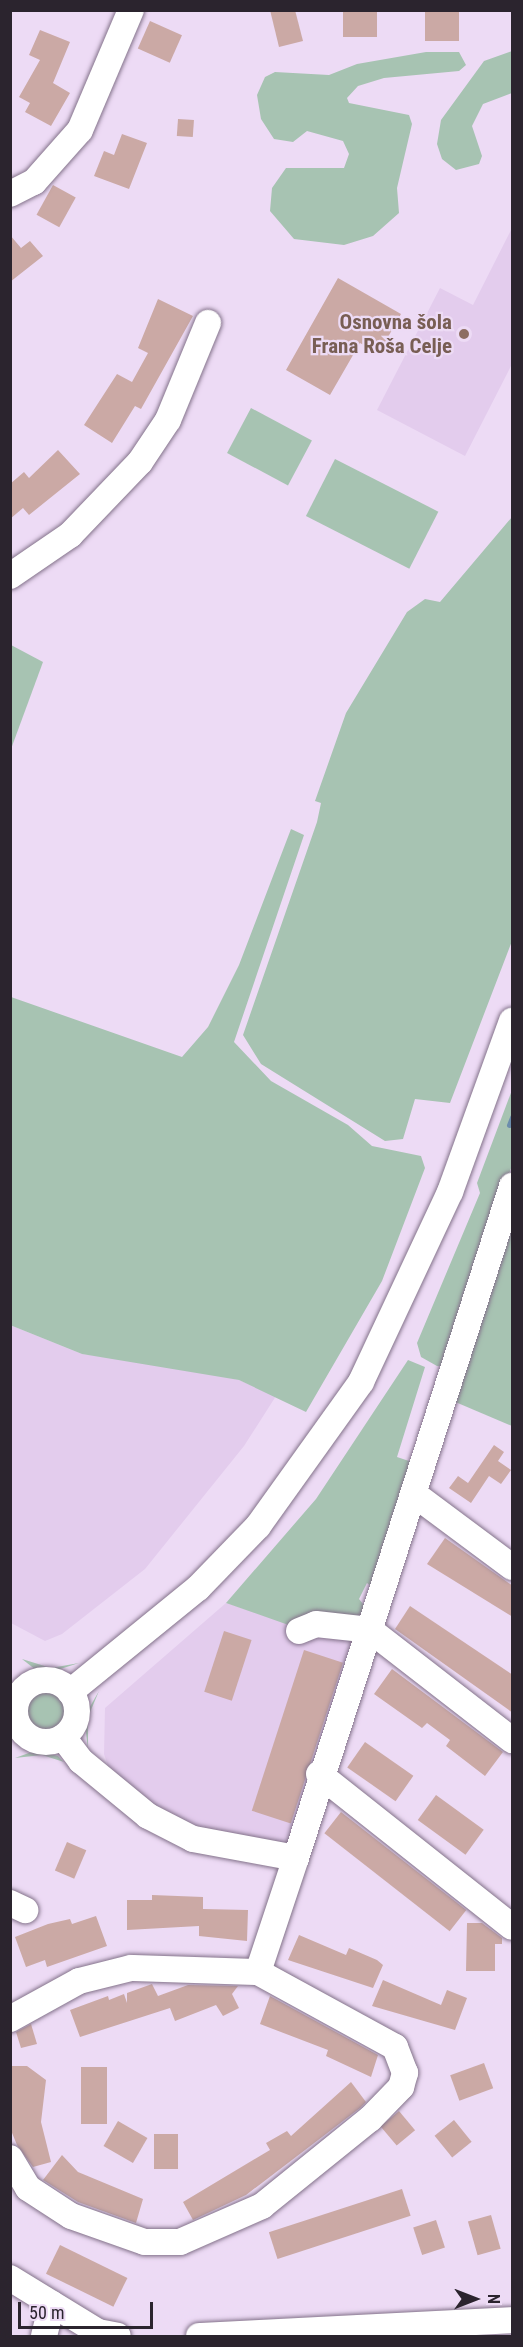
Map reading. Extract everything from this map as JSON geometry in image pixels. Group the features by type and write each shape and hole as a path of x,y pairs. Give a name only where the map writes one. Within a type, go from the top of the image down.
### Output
{"street":[{"path":"10,194 34,182 80,130 131,10"},
{"path":"10,576 70,536 140,462 168,420 208,323"},
{"path":"70,1692 198,1588 250,1534 355,1392 403,1300 450,1192 513,1021"},
{"path":"258,1972 296,1858 319,1774 370,1630 513,1186"},
{"path":"414,1494 513,1567"},
{"path":"299,1631 323,1624 370,1630 513,1740"},
{"path":"54,1681 70,1692 77,1711 63,1737 45,1742 16,1733 15,1712 25,1688 54,1681"},
{"path":"63,1737 102,1781 148,1816 193,1839 296,1858"},
{"path":"319,1774 513,1927"},
{"path":"10,2019 80,1981 132,1968 258,1972 395,2047 405,2073 401,2087 383,2107 262,2206 180,2242 145,2242 71,2216 28,2188 10,2157"},
{"path":"10,2278 98,2332 118,2337"},
{"path":"44,2337 52,2304"},
{"path":"210,2336 453,2330 513,2320"}],"shaded area":[{"name":"Osnovna šola Frana Roša Celje","path":"512,228 512,364 465,456 377,410 440,288 473,305"},
{"path":"10,1325 82,1354 176,1366 239,1380 276,1396 244,1446 145,1569 62,1634 45,1641 11,1623"},
{"path":"226,1603 257,1613 363,1622 292,1848 199,1828 159,1809 110,1772 104,1754 105,1708"}],"green space":[{"path":"512,51 512,93 483,104 472,126 482,156 479,164 456,170 442,159 437,144 441,120 484,61"},
{"path":"426,52 459,52 466,65 459,71 384,78 358,86 347,98 349,103 409,115 412,124 397,188 399,213 373,236 344,245 294,239 270,211 272,188 286,168 344,168 349,154 343,141 307,131 293,142 274,139 261,119 257,95 265,77 275,72 329,75 357,64"},
{"path":"251,408 312,440 288,485 227,453"},
{"path":"335,459 438,512 409,569 306,516"},
{"path":"512,517 512,941 450,1103 415,1099 403,1139 385,1141 261,1064 243,1035 317,822 321,803 315,801 346,713 407,612 425,599 440,602"},
{"path":"10,645 43,662 11,749"},
{"path":"291,829 304,835 234,1042 271,1081 348,1125 372,1146 421,1156 425,1168 382,1281 306,1412 239,1380 82,1354 10,1325 11,997 182,1057 208,1027 239,965"},
{"path":"512,1090 512,1165 447,1367 437,1366 421,1357 417,1343 480,1193 477,1183"},
{"path":"512,1205 512,1426 453,1401"},
{"path":"408,1360 425,1367 397,1457 415,1463 374,1589 367,1583 359,1599 368,1610 363,1622 297,1628 226,1603 316,1499"},
{"path":"22,1659 51,1668 79,1663 51,1672 36,1670"},
{"path":"44,1690 52,1691 59,1696 64,1703 64,1719 59,1726 52,1731 44,1732 36,1731 29,1726 24,1719 23,1711 24,1703 29,1696 36,1691"},
{"path":"99,1691 88,1717 88,1749 84,1717"},
{"path":"37,1750 58,1756 64,1762 42,1755 15,1758"}],"building":[{"path":"270,10 295,10 303,41 279,47"},
{"path":"343,10 377,10 377,37 343,37"},
{"path":"425,10 459,10 459,41 425,41"},
{"path":"150,21 182,35 170,63 138,48"},
{"path":"40,30 70,42 53,83 70,93 51,126 25,112 30,103 19,97 40,60 29,55"},
{"path":"178,119 194,120 193,137 177,136"},
{"path":"122,134 147,143 129,189 94,176 104,151 114,155"},
{"path":"53,185 76,198 59,227 37,215"},
{"path":"10,235 21,248 30,241 43,256 10,282"},
{"path":"338,278 401,314 379,353 360,343 330,395 286,370"},
{"path":"158,299 193,316 141,409 135,406 112,443 84,425 117,374 132,382 148,353 138,348"},
{"path":"58,450 80,474 29,515 23,508 10,519 10,484 24,472 29,478"},
{"path":"494,1445 504,1452 498,1461 511,1470 501,1484 489,1476 471,1503 449,1488 458,1476 468,1483"},
{"path":"445,1538 513,1586 513,1617 427,1564"},
{"path":"410,1606 513,1675 513,1713 395,1629"},
{"path":"224,1631 252,1640 232,1701 204,1692"},
{"path":"304,1650 343,1663 291,1823 252,1811"},
{"path":"392,1669 503,1752 485,1776 446,1746 450,1740 427,1723 422,1728 374,1694"},
{"path":"365,1742 413,1776 396,1801 347,1767"},
{"path":"436,1795 484,1830 466,1855 418,1820"},
{"path":"341,1812 466,1910 450,1931 324,1833"},
{"path":"67,1842 86,1850 74,1879 55,1871"},
{"path":"152,1895 203,1897 203,1909 248,1910 247,1941 199,1936 199,1926 127,1930 127,1900 152,1900"},
{"path":"96,1916 107,1946 47,1967 45,1960 26,1967 15,1937 48,1924 70,1919 72,1924"},
{"path":"467,1923 482,1923 502,1938 502,1944 495,1944 495,1971 466,1971"},
{"path":"299,1935 346,1955 349,1948 377,1960 383,1965 373,1988 288,1960"},
{"path":"383,1980 441,2005 447,1990 467,1998 455,2030 372,2006"},
{"path":"152,1984 158,1996 188,1985 238,1986 232,1994 239,2008 223,2016 216,2005 175,2021 170,2008 80,2037 70,2010 108,1996 109,2000 124,1994 127,2003 127,1993"},
{"path":"270,1996 378,2055 371,2077 326,2056 328,2050 260,2024"},
{"path":"31,2024 37,2044 21,2048 16,2032"},
{"path":"484,2063 493,2088 459,2101 450,2075"},
{"path":"10,2066 27,2066 46,2080 41,2122 51,2162 33,2167 17,2145 10,2128"},
{"path":"81,2067 107,2067 107,2124 81,2124"},
{"path":"351,2082 366,2102 360,2108 246,2195 193,2220 183,2202 270,2150 266,2143 287,2131 291,2136"},
{"path":"399,2111 415,2130 397,2146 381,2126"},
{"path":"454,2120 472,2142 452,2157 435,2136"},
{"path":"118,2121 147,2138 133,2163 104,2146"},
{"path":"154,2134 178,2134 178,2169 154,2169"},
{"path":"62,2155 78,2172 143,2199 136,2223 78,2202 43,2180"},
{"path":"402,2189 411,2216 278,2259 269,2232"},
{"path":"491,2215 501,2249 478,2255 468,2222"},
{"path":"436,2220 445,2248 422,2255 413,2227"},
{"path":"60,2245 127,2278 113,2307 46,2274"}],"waterway":[{"path":"509,1125 512,1117"}],"place":[{"name":"Osnovna šola Frana Roša Celje","path":"464,334"}]}
